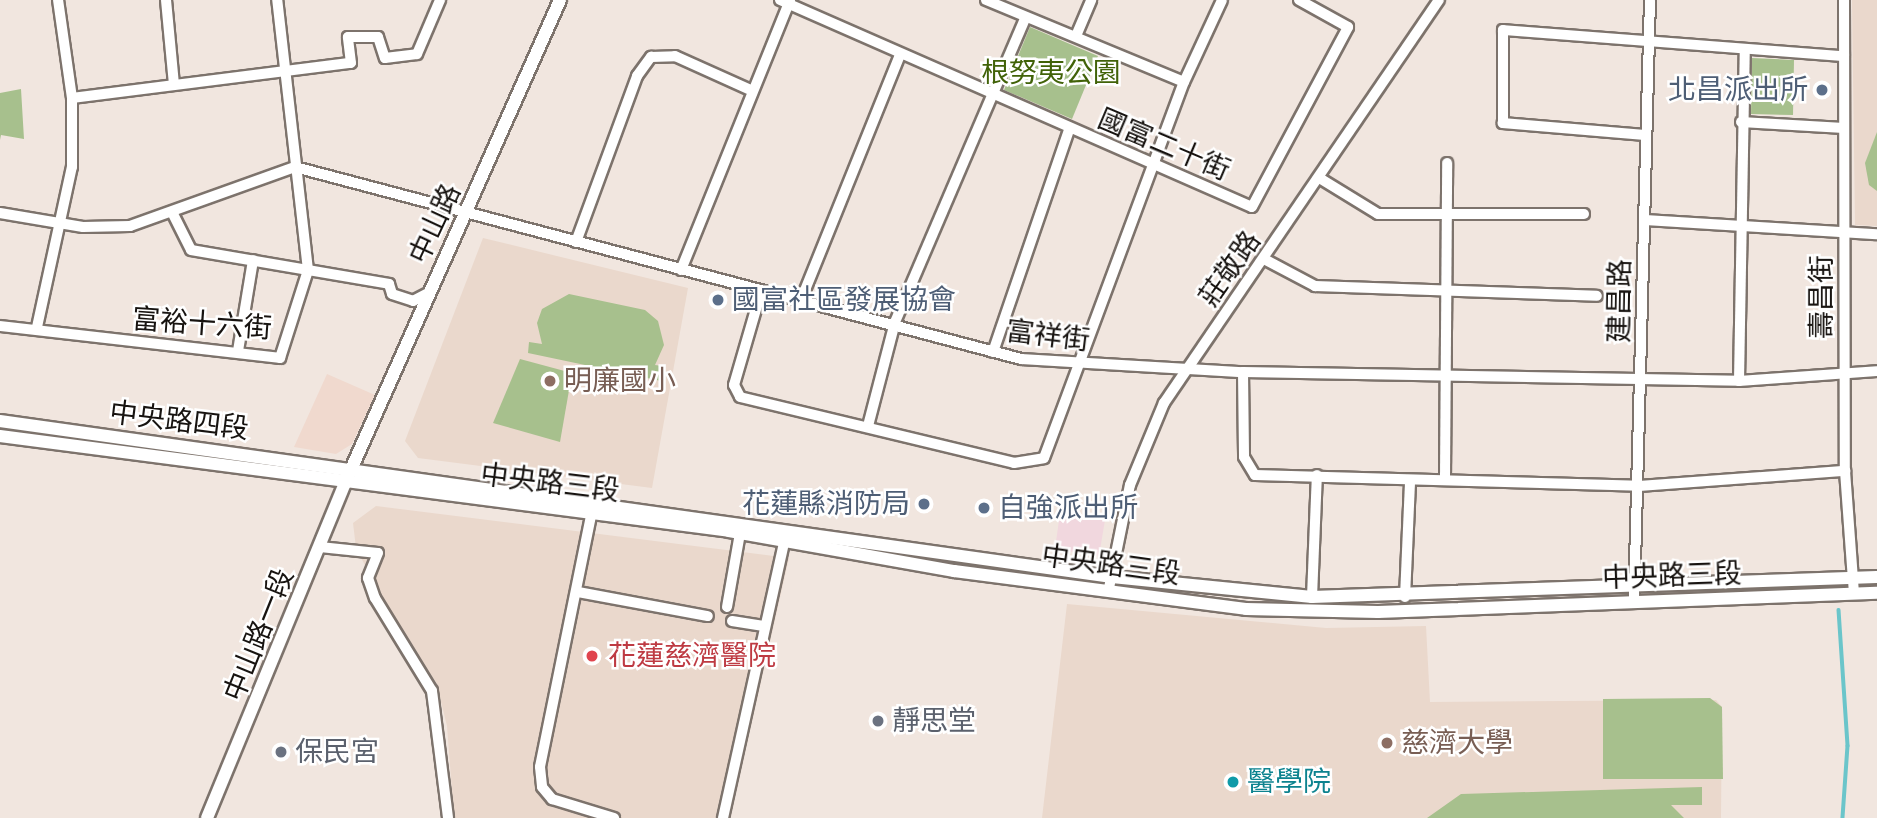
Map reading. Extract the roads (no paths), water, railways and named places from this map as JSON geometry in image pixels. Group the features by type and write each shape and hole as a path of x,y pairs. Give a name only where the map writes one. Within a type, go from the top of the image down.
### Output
{"street":[{"path":"37,327 72,167 72,98 58,0"},
{"path":"166,0 174,85"},
{"name":"富裕十六街","path":"0,326 37,327 157,348 238,351 280,358 308,270 277,0"},
{"path":"72,98 285,74 351,63 348,37 378,37 385,58 417,54 440,0"},
{"name":"中山路","path":"352,468 560,0"},
{"path":"986,0 1184,82"},
{"path":"1076,36 1091,0"},
{"path":"761,292 736,392 1014,463 1044,458 1077,365 1157,165 1184,82 1222,0"},
{"name":"國富二十街","path":"787,2 1069,130 1252,207 1348,27 1299,0"},
{"name":"莊敬路","path":"1111,582 1143,445 1190,367 1321,180 1439,0"},
{"name":"建昌路","path":"1634,602 1638,584 1645,135 1650,0"},
{"name":"壽昌街","path":"1844,0 1844,471 1854,593"},
{"path":"681,270 787,2"},
{"path":"868,426 895,322 988,94 1024,18"},
{"path":"1645,135 1503,123 1503,30 1648,37 1745,50 1844,57"},
{"path":"1739,381 1741,122 1745,50"},
{"path":"800,300 900,55"},
{"path":"576,242 637,76 651,57 675,56 753,91"},
{"path":"1741,122 1844,128"},
{"path":"993,352 1069,130"},
{"path":"1445,477 1447,163"},
{"path":"0,213 116,228 172,212 295,167"},
{"name":"富祥街","path":"295,167 761,292 895,322 993,352 1077,365 1190,367 1243,372 1641,377 1739,381 1877,371"},
{"path":"1321,180 1378,214 1584,214"},
{"path":"172,212 191,250 389,284 393,294 413,300 430,292"},
{"path":"1645,220 1877,234"},
{"path":"1264,259 1315,286 1597,296"},
{"path":"238,351 253,260"},
{"path":"1243,372 1244,457 1255,475 1317,475 1410,481 1445,477 1639,486 1844,471"},
{"name":"中央路四段","path":"0,421 352,468"},
{"name":"中央路四段","path":"0,436 345,483"},
{"name":"中山路一段","path":"207,818 352,468"},
{"name":"中央路三段","path":"352,468 1111,582 1246,609 1313,612 1877,593"},
{"path":"1312,597 1317,475"},
{"path":"1405,597 1410,481"},
{"name":"中央路三段","path":"345,483 593,506"},
{"path":"593,506 578,592 540,766 542,787 568,809 614,818"},
{"path":"727,607 742,528"},
{"name":"中央路三段","path":"742,528 784,541 954,570 1312,597 1405,597 1638,584 1877,578"},
{"path":"723,818 784,541"},
{"path":"320,547 378,553 368,578 375,598 432,691 448,818"},
{"path":"578,592 708,616"},
{"path":"732,621 764,626"}],"waterway":[{"path":"1839,610 1848,746 1843,818"}],"place":[{"name":"北昌派出所","path":"1822,90"},
{"name":"國富社區發展協會","path":"718,300"},
{"name":"明廉國小","path":"550,381"},
{"name":"花蓮縣消防局","path":"924,504"},
{"name":"自強派出所","path":"984,508"},
{"name":"花蓮慈濟醫院","path":"592,656"},
{"name":"靜思堂","path":"878,721"},
{"name":"慈濟大學","path":"1387,743"},
{"name":"保民宮","path":"281,752"},
{"name":"醫學院","path":"1233,782"}],"park label":[{"name":"根努夷公園","path":"1051,73"}]}
